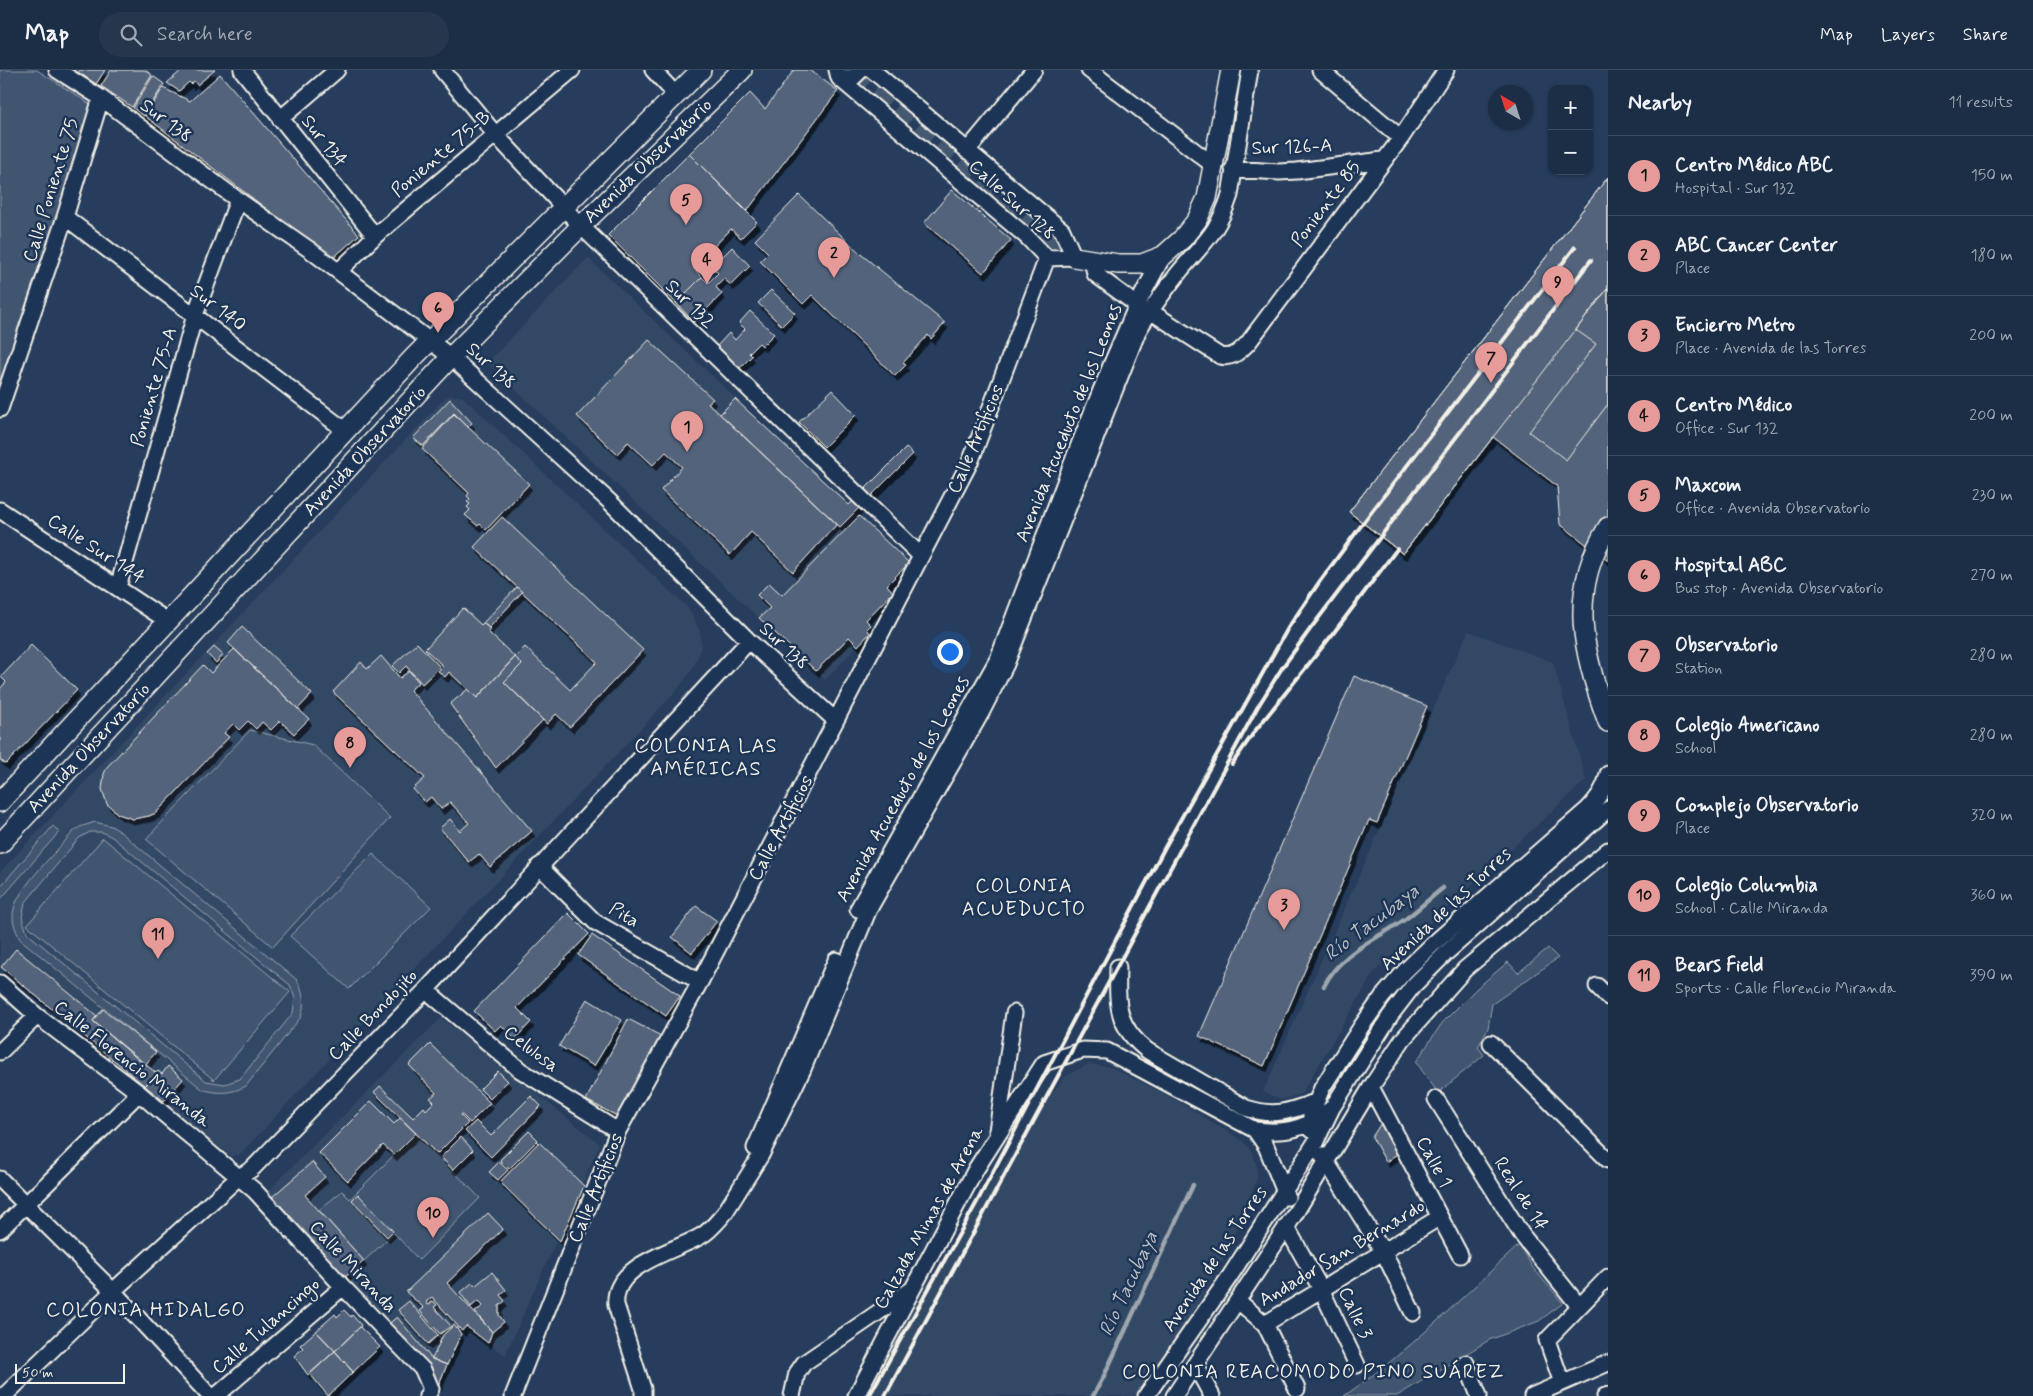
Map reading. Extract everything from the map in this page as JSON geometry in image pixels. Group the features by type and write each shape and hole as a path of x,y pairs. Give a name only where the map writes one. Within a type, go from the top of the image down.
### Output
{"main road":[{"name":"Avenida Observatorio","path":"0,802 430,340 701,70"},
{"name":"Avenida Observatorio","path":"0,844 128,708 451,357 581,226 742,70"},
{"path":"1083,258 1131,265 1142,264 1163,256 1182,240 1197,220 1207,198 1231,70"},
{"path":"1608,527 1586,573 1582,610 1585,648 1594,684 1608,722"},
{"path":"28,773 47,792"}],"street":[{"name":"Sur 138","path":"57,70 101,98 238,200 339,271 451,357 609,501 749,641 835,720"},
{"name":"Sur 134","path":"242,70 375,236"},
{"path":"280,119 336,70"},
{"name":"Sur 132","path":"442,70 495,134 581,226 920,556"},
{"name":"Poniente 75-B","path":"339,271 375,236 572,70"},
{"path":"653,70 676,95"},
{"path":"838,74 854,77 861,70"},
{"name":"Calle Sur 128","path":"872,70 1062,230 1083,258"},
{"path":"967,150 1034,70"},
{"path":"1089,70 1213,165"},
{"path":"1083,258 1095,274 1144,308 1215,230 1224,213 1230,195 1250,70"},
{"path":"1320,70 1401,138"},
{"name":"Poniente 85","path":"1144,308 1220,356 1233,356 1248,343 1401,138 1446,70"},
{"name":"Calle Sur 128","path":"838,74 1027,237 1047,258 1083,258"},
{"name":"Calle Poniente 75","path":"0,408 65,217 101,98"},
{"name":"Sur 126-A","path":"1233,169 1279,172 1297,171 1383,160"},
{"name":"Poniente 75-A","path":"118,587 195,315 238,200"},
{"name":"Sur 140","path":"65,217 346,431"},
{"name":"Avenida Acueducto de los Leones","path":"643,1396 643,1389 616,1305 616,1291 622,1279 637,1268 703,1235 724,1214 747,1176 756,1143 857,910 998,659 1079,445 1144,308 1163,256"},
{"name":"Calle Artificios","path":"513,1396 618,1131 700,982 971,460 1047,258"},
{"name":"Calle Sur 144","path":"0,510 169,622"},
{"name":"Calle Bondojito","path":"4,1396 113,1291 239,1177 252,1168 426,990 749,641"},
{"name":"Avenida de las Torres","path":"1413,1313 1384,1253 1315,1143 1310,1124 1310,1115 1315,1102 1361,1027 1383,996 1432,945 1588,810 1600,796 1608,774"},
{"name":"Avenida de las Torres","path":"1146,1396 1230,1276 1315,1143 1332,1108 1390,1016 1413,986 1445,954 1608,809"},
{"path":"1174,1396 1290,1221 1327,1163 1371,1087 1403,1039 1465,969 1608,850"},
{"name":"Pita","path":"539,866 595,922 700,982"},
{"path":"1118,967 1117,1002 1119,1013 1136,1042 1148,1051 1246,1108 1259,1112 1276,1114 1315,1102"},
{"name":"Calle Florencio Miranda","path":"0,983 37,1016 139,1093 239,1177"},
{"path":"1597,986 1608,997"},
{"name":"Celulosa","path":"426,990 520,1070 618,1131"},
{"path":"996,1138 1014,1013"},
{"path":"0,1052 37,1016"},
{"path":"1491,1043 1608,1160"},
{"name":"Calzada Minas de Arena","path":"856,1396 976,1169 1044,1063 1084,1050 1107,1051 1255,1130"},
{"name":"Calle 1","path":"1371,1087 1460,1255"},
{"path":"0,1230 139,1093"},
{"name":"Real de 14","path":"1436,1099 1522,1235 1579,1306"},
{"path":"1255,1130 1276,1132 1310,1124 1332,1108"},
{"name":"Calle 3","path":"1255,1130 1266,1146 1285,1191 1290,1221 1357,1366"},
{"name":"Calle Miranda","path":"239,1177 255,1191 342,1287 423,1370 429,1393"},
{"path":"0,1179 113,1291 210,1396"},
{"name":"Andador San Bernardo","path":"1264,1324 1384,1253 1440,1217"},
{"path":"1562,1383 1547,1340 1579,1306 1606,1285"},
{"name":"Calle Tulancingo","path":"216,1396 342,1287"},
{"path":"792,1396 797,1373 804,1363 914,1288"},
{"path":"1238,1301 1264,1324 1296,1389"},
{"path":"1532,1396 1608,1363"},
{"path":"1466,1364 1479,1396"},
{"path":"1194,1365 1212,1396"}],"shaded area":[{"path":"0,70 37,70 93,106 59,215 0,382"},
{"path":"588,258 909,563 887,585 866,620 871,625 867,629 870,633 825,680 487,363"},
{"path":"450,395 463,397 688,608 700,631 701,646 692,670 677,690 242,1152 232,1156 0,965 0,872 445,398"},
{"path":"1468,631 1553,662 1586,780 1446,909 1375,971 1301,1094 1281,1100 1263,1092"},
{"path":"250,730 313,745 390,818 273,947 146,839"},
{"path":"95,822 118,830 297,980 303,999 301,1017 246,1086 235,1091 224,1092 202,1089 20,939 13,920 17,900 40,869 73,832 80,827","holes":["90,832 102,832 112,837 290,985 295,998 293,1013 240,1079 225,1084 206,1081 27,933 22,917 25,903 79,838"]},
{"path":"53,826 59,832 0,900 0,887"},
{"path":"103,838 290,992 214,1080 27,925"},
{"path":"373,854 431,907 349,989 290,936"},
{"path":"1548,948 1558,958 1492,1004 1488,1028 1478,1047 1484,1055 1438,1093 1416,1062 1442,1023 1477,988 1508,962 1518,973"},
{"path":"441,1018 600,1144 505,1355 465,1327 438,1386 268,1191"},
{"path":"1089,1064 1110,1067 1169,1096 1243,1141 1253,1153 1257,1168 1257,1178 1251,1196 1224,1257 1188,1320 1137,1396 866,1396 921,1294 1012,1151 1064,1077"},
{"path":"416,1133 480,1198 419,1260 394,1233 364,1261 319,1210 342,1191 350,1199"},
{"path":"1519,1245 1533,1268 1563,1303 1539,1321 1489,1340 1397,1396 1344,1396 1390,1362"}],"building":[{"path":"79,70 105,70 96,84 78,72"},
{"path":"111,70 145,70 152,75 132,107 101,86"},
{"path":"182,70 215,70 197,85 194,81 191,84 189,82 179,91 167,83"},
{"path":"794,70 810,70 838,91 747,211 689,154 750,93 765,109"},
{"path":"220,74 359,235 332,259 145,116 163,88 190,101"},
{"path":"153,76 164,84 144,116 133,108"},
{"path":"689,154 757,222 741,238 731,229 693,268 702,277 676,303 608,235"},
{"path":"1608,177 1608,288 1403,554 1349,512"},
{"path":"1608,177 1608,561 1560,524 1557,486 1493,437 1403,554 1349,512"},
{"path":"952,190 1011,240 983,273 924,223"},
{"path":"799,195 862,255 945,323 931,339 928,335 903,363 906,365 895,376 812,295 803,304 760,261 768,253 755,240"},
{"path":"732,247 750,266 731,285 724,279 716,287 722,294 694,322 676,303 702,277 708,283 718,273 712,267"},
{"path":"1608,288 1608,404 1566,460 1529,432 1596,344 1576,330"},
{"path":"771,290 795,313 782,326 758,303"},
{"path":"750,311 774,334 762,346 759,343 749,353 752,356 740,368 717,346 729,333 735,340 745,329 739,323"},
{"path":"649,340 713,399 708,403 837,524 793,572 751,532 730,555 661,490 682,467 666,452 653,465 628,442 617,454 577,416"},
{"path":"832,390 856,415 824,447 799,422"},
{"path":"450,399 472,423 468,427 454,413 423,446 413,438"},
{"path":"735,399 849,505 906,448 913,454 840,527 720,414"},
{"path":"454,414 529,484 486,530 465,515 470,510 467,507 470,504 467,502 470,499 467,496 469,493 422,449"},
{"path":"859,516 909,563 887,585 893,592 866,620 871,625 867,629 870,633 858,646 849,637 816,671 759,618 770,608 757,595 769,583 782,595"},
{"path":"502,517 643,650 570,727 556,714 547,724 504,682 522,664 515,657 525,647 570,690 597,662 474,547"},
{"path":"517,587 522,592 489,628 483,623"},
{"path":"463,608 481,625 483,623 489,628 488,632 515,657 477,698 449,672 445,677 438,671 443,666 425,649"},
{"path":"242,627 312,694 298,709 228,643"},
{"path":"417,643 440,667 422,684 406,666 399,673 392,666"},
{"path":"31,645 77,690 6,764 0,760 0,689 6,682 1,677"},
{"path":"214,647 223,655 216,663 207,654"},
{"path":"234,649 309,719 294,734 280,721 271,730 262,722 256,729 248,721 239,730 233,724 224,733 229,737 156,813 133,819 118,814 107,804 102,789 107,767 203,665 211,673"},
{"path":"381,656 400,678 409,671 419,682 410,690 532,831 490,867 479,854 469,862 440,828 450,819 460,831 469,823 450,802 441,809 431,797 425,802 413,789 425,778 333,692 361,662 367,669"},
{"path":"515,657 522,664 504,682 543,720 496,768 450,704 468,689 477,698"},
{"path":"1354,676 1427,706 1377,823 1369,820 1264,1066 1199,1036"},
{"path":"696,906 717,921 692,953 672,937"},
{"path":"568,913 589,934 517,1008 531,1022 515,1039 501,1025 495,1031 474,1011"},
{"path":"592,935 680,996 666,1016 578,955"},
{"path":"16,949 97,1016 93,1021 156,1073 145,1086 1,967"},
{"path":"587,999 622,1020 594,1066 559,1046"},
{"path":"103,1009 156,1052 145,1065 93,1021"},
{"path":"628,1019 663,1037 621,1118 586,1100"},
{"path":"430,1044 490,1103 470,1123 461,1114 468,1123 437,1154 374,1092 380,1086 413,1118 424,1107 426,1110 434,1102 430,1098 436,1093 409,1065"},
{"path":"168,1066 183,1079 164,1101 145,1086 158,1071 162,1074"},
{"path":"498,1071 508,1081 490,1099 480,1089"},
{"path":"531,1096 541,1106 491,1157 465,1131 476,1121 491,1136"},
{"path":"371,1101 394,1124 400,1118 416,1133 394,1155 383,1145 348,1181 319,1153"},
{"path":"1383,1120 1401,1151 1386,1162 1372,1137"},
{"path":"529,1131 538,1140 509,1169 500,1160"},
{"path":"461,1137 473,1150 453,1170 441,1157"},
{"path":"539,1142 584,1186 560,1241 500,1182"},
{"path":"312,1162 325,1177 305,1195 364,1261 344,1278 272,1197"},
{"path":"499,1162 508,1170 498,1180 489,1172"},
{"path":"358,1194 393,1231 387,1237 352,1200"},
{"path":"488,1213 503,1229 447,1283 492,1332 488,1343 466,1326 462,1331 432,1297 426,1302 428,1305 433,1301 437,1305 434,1307 451,1326 440,1334 420,1311 424,1308 406,1292"},
{"path":"492,1272 506,1290 500,1295 505,1301 499,1306 499,1315 504,1322 492,1332 475,1312 483,1306 478,1301 471,1307 460,1293 472,1283 475,1286"},
{"path":"409,1301 438,1335 428,1344 398,1310"},
{"path":"344,1310 351,1317 352,1315 361,1325 335,1351 316,1331 335,1314 337,1317"},
{"path":"397,1317 432,1359 447,1365 438,1386 386,1326"},
{"path":"454,1325 461,1334 447,1365 432,1359 443,1335"},
{"path":"360,1327 380,1347 353,1372 335,1351"},
{"path":"316,1331 335,1351 308,1375 294,1356 303,1348 300,1345"},
{"path":"335,1351 353,1372 328,1396 310,1374"}],"waterway":[{"name":"Río Tacubaya","path":"1324,986 1339,965 1349,956 1404,920 1443,888"},
{"name":"Río Tacubaya","path":"1093,1396 1193,1185"}],"tunnel":[{"path":"855,70 871,86 1074,257"}],"railway":[{"path":"869,1396 977,1202 1165,847 1288,628 1363,523 1575,247"},
{"path":"885,1396 1257,708 1282,668 1311,628 1591,260"},
{"path":"1232,764 1255,731 1332,635 1397,549"}],"place":[{"name":"Maxcom","path":"686,225"},
{"name":"ABC Cancer Center","path":"834,278"},
{"name":"Centro Médico","path":"707,284"},
{"name":"Complejo Observatorio","path":"1558,307"},
{"name":"Hospital ABC","path":"438,333"},
{"name":"Observatorio","path":"1491,383"},
{"name":"Centro Médico ABC","path":"687,452"},
{"name":"Colegio Americano","path":"350,768"},
{"name":"Encierro Metro","path":"1284,930"},
{"name":"Bears Field","path":"158,959"},
{"name":"Colegio Columbia","path":"433,1238"}],"district":[{"name":"COLONIA LAS AMÉRICAS","path":"706,758"},
{"name":"COLONIA ACUEDUCTO","path":"1024,898"},
{"name":"COLONIA HIDALGO","path":"146,1310"},
{"name":"COLONIA REACOMODO PINO SUÁREZ","path":"1313,1372"}]}
